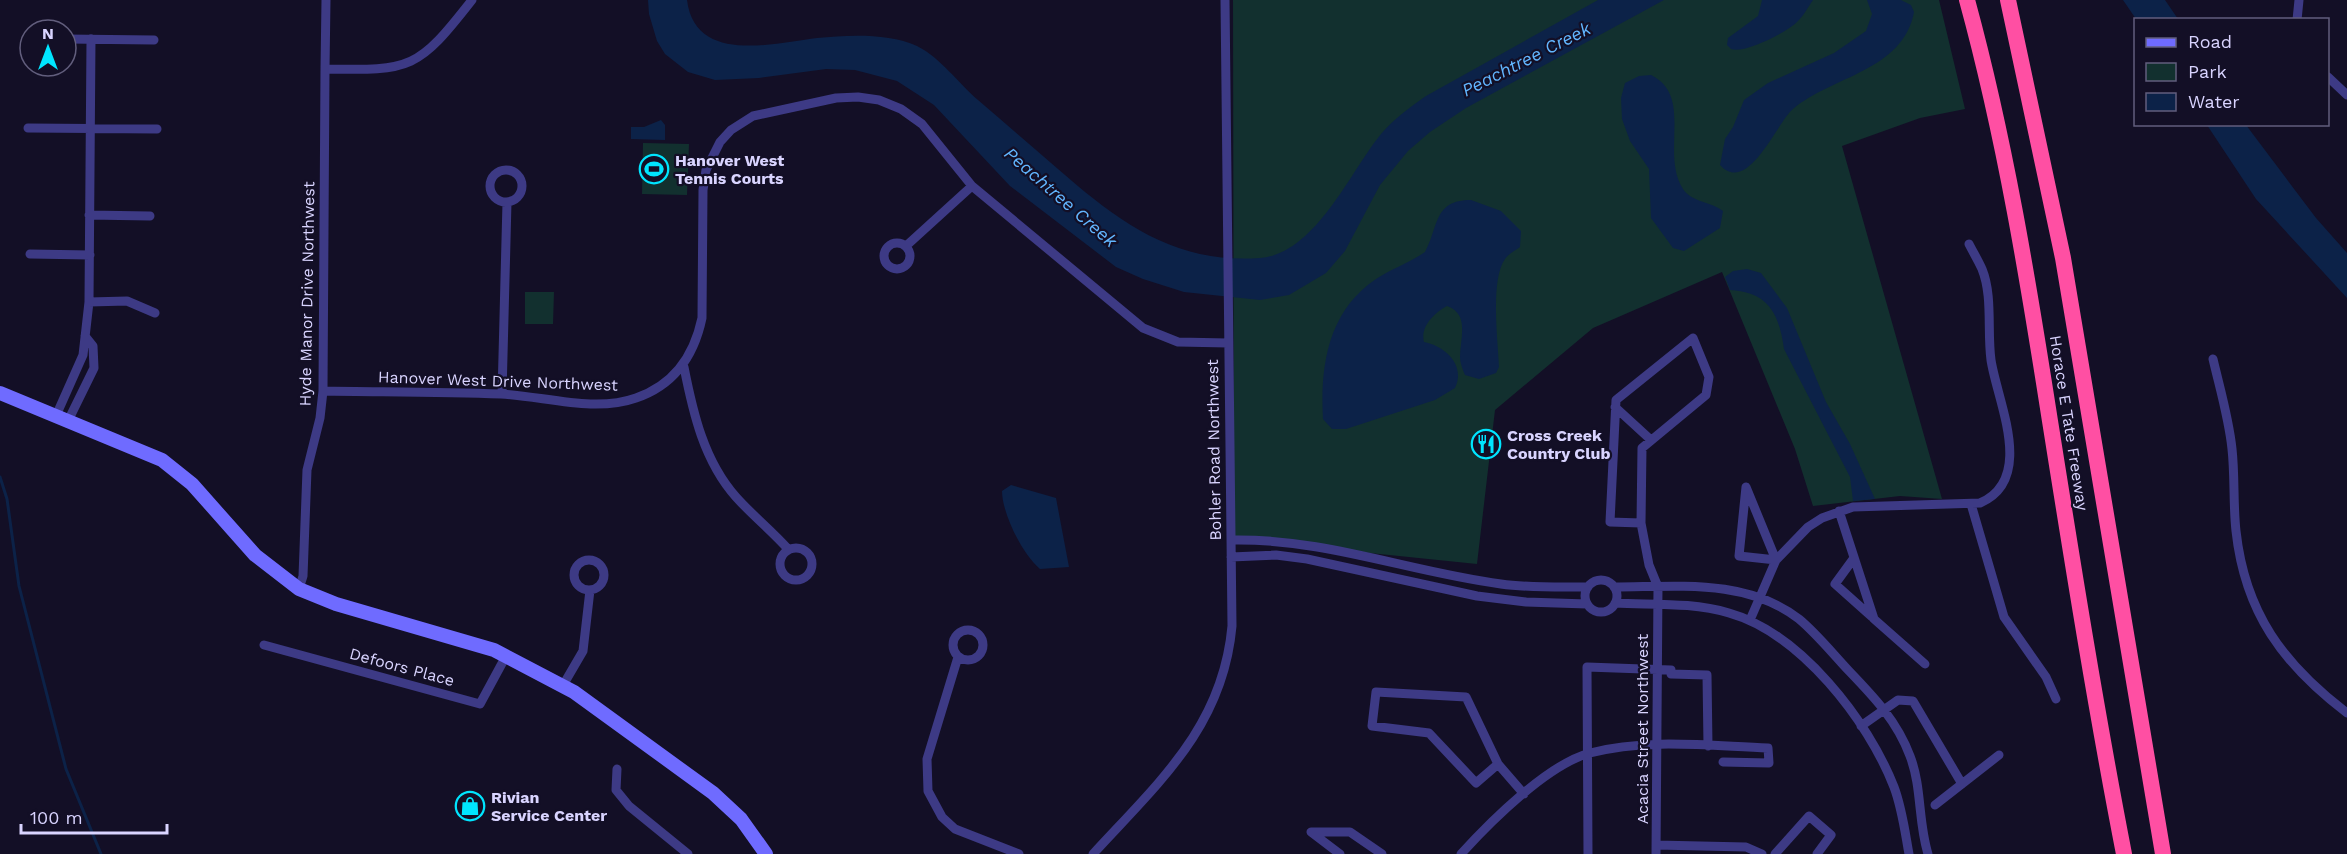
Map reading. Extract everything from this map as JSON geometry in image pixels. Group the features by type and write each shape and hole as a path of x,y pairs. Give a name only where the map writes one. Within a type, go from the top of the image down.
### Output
{"highway":[{"name":"Horace E Tate Freeway","path":"1967,0 2002,145 2025,262 2104,750 2124,854"},
{"name":"Horace E Tate Freeway","path":"2008,0 2063,258 2163,854"}],"street":[{"name":"Hyde Manor Drive Northwest","path":"299,589 303,576 308,470 320,418 323,391 326,0"},
{"path":"325,69 374,70 406,64 433,48 472,0"},
{"name":"Bohler Road Northwest","path":"1093,854 1176,764 1205,722 1221,685 1230,652 1231,540 1225,0"},
{"path":"2298,18 2299,0"},
{"path":"78,39 154,40"},
{"path":"61,420 83,355 89,302 91,39"},
{"path":"2329,78 2347,94"},
{"name":"Hanover West Drive Northwest","path":"323,391 502,394 597,403 618,403 652,391 684,367 702,318 703,190 706,170 720,142 743,122 765,112 836,98 858,97 879,100 901,109 922,124 972,186 1143,328 1178,342 1228,343"},
{"path":"28,128 157,129"},
{"path":"906,246 972,186"},
{"path":"502,394 507,202"},
{"path":"89,215 150,216"},
{"path":"1750,620 1776,560 1808,527 1839,511 1853,507 1971,504 1989,499 2002,486 2008,469 2010,442 1992,361 1985,279 1969,244"},
{"path":"30,254 90,255"},
{"path":"89,302 128,300 155,313"},
{"path":"61,420 94,368 93,346 85,336"},
{"path":"1615,407 1651,440 1706,395 1709,377 1693,338 1616,399 1615,407 1610,522 1641,523"},
{"path":"2213,359 2232,446 2235,529 2246,584 2267,630 2279,649 2299,673 2347,713"},
{"path":"684,367 700,439 720,475 737,498 788,549"},
{"path":"0,393 61,420 147,453 178,471 255,555 299,589 336,604 494,650 574,692 713,793 741,819 765,854"},
{"name":"Acacia Street Northwest","path":"1651,440 1642,448 1641,523 1649,565 1658,587 1656,850"},
{"path":"1746,487 1750,498 1776,560 1739,556 1746,487"},
{"path":"1971,504 2004,617 2046,677 2056,699"},
{"path":"1839,511 1874,619"},
{"path":"1231,540 1314,545 1501,584 1588,587 1601,580 1614,587 1721,588 1761,597 1787,611 1810,630 1885,709 1901,734 1910,757 1917,782 1928,854"},
{"path":"1231,557 1276,555 1306,559 1477,596 1526,602 1587,604 1601,612 1608,610 1615,603 1617,594 1614,587"},
{"path":"1854,558 1835,584 1925,663"},
{"path":"1587,604 1585,595 1588,587"},
{"path":"562,687 583,651 590,590"},
{"path":"1615,603 1707,608 1750,620 1778,636 1802,655 1861,726 1880,756 1894,789 1909,854"},
{"name":"Defoors Place","path":"264,645 480,704 506,656"},
{"path":"958,657 927,759 928,791 942,817 955,829 1019,854"},
{"path":"1588,854 1587,667 1657,668 1671,670 1671,674 1707,675 1708,746"},
{"path":"1498,764 1476,783 1429,733 1372,726 1377,692 1466,697 1498,764 1524,794"},
{"path":"1861,726 1898,700 1913,701 1962,784"},
{"path":"1461,854 1524,794 1554,770 1588,753 1620,747 1657,744 1768,748 1769,763 1723,762"},
{"path":"1935,805 1999,755"},
{"path":"617,770 616,790 629,806 688,854"},
{"path":"1775,854 1809,816 1831,836 1817,854"},
{"path":"1340,854 1311,832 1350,832 1382,854"},
{"path":"1656,850 1746,847 1762,854"}],"green space":[{"path":"1233,0 1939,0 1965,109 1920,118 1842,146 1942,499 1900,496 1813,506 1795,449 1722,272 1593,328 1495,410 1477,564 1234,539"},
{"path":"643,143 689,144 687,195 642,194"},
{"path":"525,292 554,292 553,324 525,324"}],"water":[{"name":"Peachtree Creek","path":"648,0 687,0 693,20 705,34 721,42 760,45 855,36 894,39 917,46 934,57 978,100 1081,188 1126,222 1150,236 1201,254 1229,258 1260,258 1280,253 1298,242 1314,227 1330,209 1381,134 1402,113 1426,96 1598,0 1664,0 1466,108 1430,132 1408,151 1380,185 1345,251 1326,273 1289,295 1260,300 1184,292 1143,279 1116,267 1010,186 934,105 897,81 855,70 826,69 759,78 715,80 688,72 665,54 657,41 649,14"},
{"path":"1762,0 1813,0 1799,21 1783,32 1754,46 1731,49 1727,45 1728,38 1758,16"},
{"path":"1867,0 1901,0 1911,5 1914,12 1907,32 1896,47 1881,60 1809,98 1793,109 1761,154 1741,171 1731,172 1720,165 1725,139 1733,127 1744,100 1768,83 1834,53 1866,31 1872,14"},
{"path":"2123,0 2165,0 2177,18 2135,18"},
{"path":"1651,75 1664,84 1671,97 1674,111 1674,159 1683,189 1691,197 1723,211 1720,228 1684,251 1673,248 1651,218 1649,169 1630,141 1622,119 1621,98 1625,83 1639,76"},
{"path":"661,120 665,125 665,140 631,139 631,127 644,127"},
{"path":"2208,126 2247,126 2316,218 2347,253 2347,298 2256,199"},
{"path":"1471,200 1501,211 1521,231 1520,247 1505,259 1500,269 1496,296 1499,367 1496,373 1479,379 1465,375 1460,359 1461,321 1459,315 1447,306 1429,321 1423,336 1424,342 1446,352 1456,364 1458,380 1455,388 1435,400 1346,429 1332,429 1323,419 1322,399 1326,360 1337,323 1360,292 1376,279 1425,252 1443,210 1459,201"},
{"path":"1747,269 1761,273 1787,308 1826,402 1850,444 1875,499 1853,501 1850,477 1784,349 1775,315 1762,300 1754,295 1730,290 1725,277 1733,271"},
{"path":"1011,485 1056,498 1069,567 1040,569 1026,554 1005,510 1002,491"}],"waterway":[{"path":"0,477 7,499 19,586 66,769 101,854"}],"place":[{"name":"Hanover West Tennis Courts","path":"654,169"},
{"name":"Cross Creek Country Club","path":"1486,444"},
{"name":"Rivian Service Center","path":"470,806"}]}
